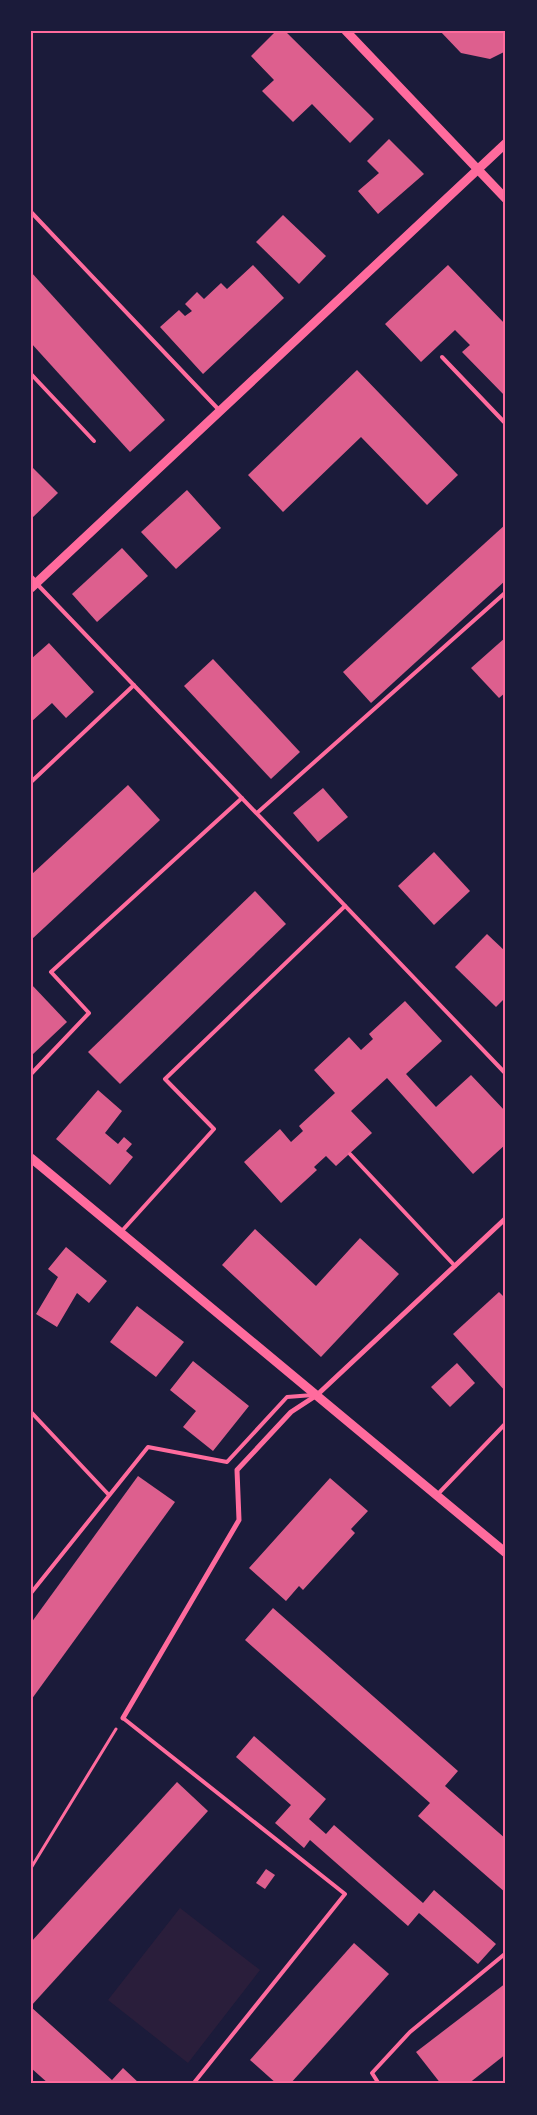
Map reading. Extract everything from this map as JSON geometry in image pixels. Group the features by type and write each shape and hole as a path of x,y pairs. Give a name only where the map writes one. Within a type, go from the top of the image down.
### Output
{"street":[{"path":"346,31 506,199"},
{"path":"33,583 506,143"},
{"path":"31,1158 506,1553"},
{"path":"123,1718 239,1520 237,1470 292,1412 317,1395 506,1218"}],"lane":[{"path":"31,212 220,411"},
{"path":"442,357 506,424"},
{"path":"31,374 94,440"},
{"path":"33,583 134,685 506,1074"},
{"path":"257,813 506,592"},
{"path":"31,782 134,685"},
{"path":"31,1074 88,1013 51,972 242,798"},
{"path":"121,1232 214,1129 164,1079 345,906"},
{"path":"350,1154 455,1266"},
{"path":"31,1593 108,1494 148,1447 227,1462 287,1397 317,1395"},
{"path":"31,1412 108,1494"},
{"path":"437,1495 506,1423"},
{"path":"123,1718 345,1894 193,2084"},
{"path":"379,2084 372,2073 410,2032 506,1953"}],"path":[{"path":"31,1868 123,1718"}],"shaded area":[{"path":"180,1908 260,1970 188,2063 108,2000"}],"building":[{"path":"276,31 285,31 374,119 350,143 312,104 293,122 262,91 274,80 251,56"},
{"path":"440,31 506,31 506,51 490,59 461,53"},
{"path":"389,139 424,174 378,214 358,191 379,173 367,161"},
{"path":"283,215 326,256 299,284 256,242"},
{"path":"253,265 284,298 203,374 160,327 179,310 185,316 192,311 185,304 197,292 204,299 221,283 227,289"},
{"path":"448,265 506,325 506,397 462,352 470,345 455,330 421,362 385,324"},
{"path":"31,272 165,420 130,452 31,343"},
{"path":"357,370 458,475 427,505 361,437 283,512 248,475"},
{"path":"31,466 58,493 31,519"},
{"path":"187,490 221,528 176,569 141,532"},
{"path":"506,524 506,580 371,703 343,672"},
{"path":"122,548 148,576 97,622 72,594"},
{"path":"506,637 506,692 499,698 471,668"},
{"path":"49,643 94,692 66,718 52,703 31,722 31,659"},
{"path":"213,659 300,752 271,779 184,686"},
{"path":"128,785 160,820 31,940 31,875"},
{"path":"323,788 348,817 318,842 293,813"},
{"path":"434,852 470,891 434,925 398,886"},
{"path":"255,891 286,924 120,1084 88,1052"},
{"path":"487,934 506,952 506,997 496,1007 455,967"},
{"path":"31,984 67,1022 32,1055 31,1054"},
{"path":"405,1001 442,1041 406,1074 436,1107 471,1075 506,1112 506,1144 473,1174 387,1078 351,1111 372,1133 336,1166 326,1156 314,1167 317,1170 281,1203 244,1162 280,1129 291,1142 303,1131 299,1126 335,1093 314,1070 349,1037 361,1050 373,1039 369,1034"},
{"path":"98,1090 122,1111 105,1133 118,1144 124,1137 132,1144 126,1151 133,1157 110,1185 56,1139"},
{"path":"255,1229 316,1286 360,1238 399,1274 321,1357 222,1265"},
{"path":"66,1247 107,1281 89,1303 77,1293 57,1327 36,1314 58,1277 48,1269"},
{"path":"499,1292 506,1299 506,1392 453,1334"},
{"path":"137,1306 184,1342 156,1377 110,1342"},
{"path":"193,1361 249,1406 213,1451 183,1427 196,1411 170,1390"},
{"path":"457,1363 475,1383 450,1407 431,1387"},
{"path":"138,1476 175,1502 31,1700 31,1623"},
{"path":"330,1478 368,1511 351,1529 355,1533 303,1590 299,1586 286,1601 249,1568"},
{"path":"273,1608 458,1771 445,1786 506,1839 506,1893 418,1816 430,1803 245,1640"},
{"path":"254,1736 326,1799 309,1819 326,1834 334,1825 423,1903 434,1890 496,1944 478,1964 419,1913 408,1926 310,1840 304,1848 275,1823 291,1805 236,1757"},
{"path":"177,1782 208,1811 31,2006 31,1942"},
{"path":"266,1869 275,1875 265,1889 256,1883"},
{"path":"354,1943 389,1974 290,2084 277,2084 250,2060"},
{"path":"506,1983 506,2054 468,2084 441,2084 416,2052"},
{"path":"31,2007 112,2080 123,2068 140,2084 49,2084 31,2068"}]}
